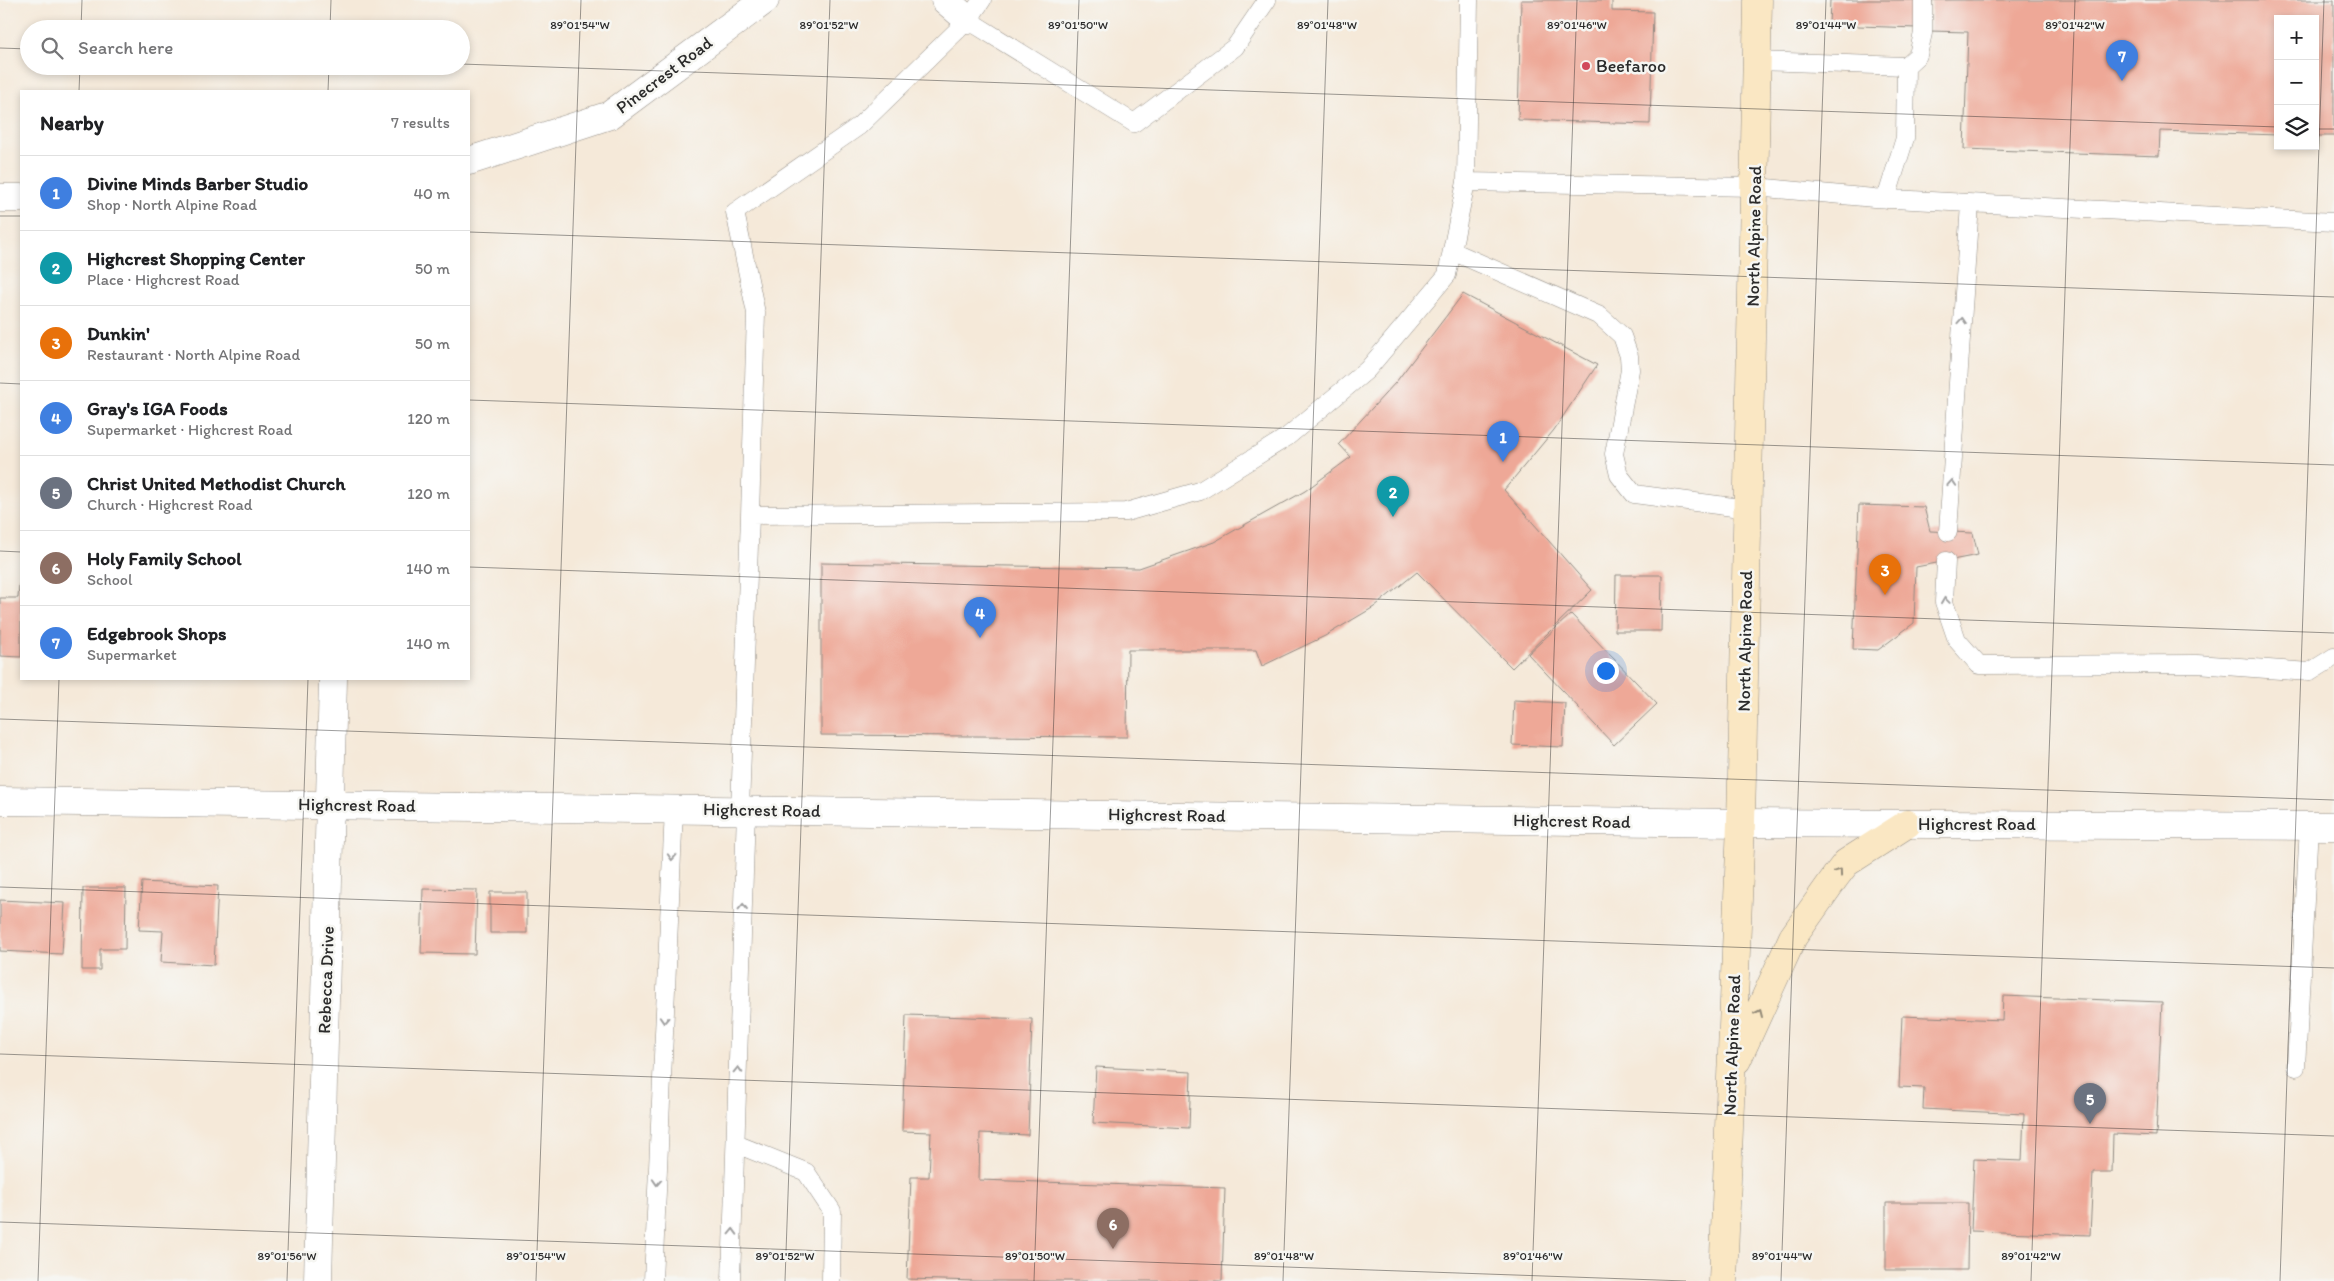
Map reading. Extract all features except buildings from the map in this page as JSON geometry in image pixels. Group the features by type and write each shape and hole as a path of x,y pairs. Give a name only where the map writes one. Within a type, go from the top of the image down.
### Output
{"main road":[{"name":"North Alpine Road","path":"1723,1281 1741,824 1758,0"},
{"path":"1731,1073 1793,937 1846,863 1907,824"}],"street":[{"name":"Pinecrest Road","path":"470,161 610,115 765,0"},
{"path":"945,0 975,10"},
{"path":"0,198 20,198"},
{"name":"Rebecca Drive","path":"318,1281 334,680"},
{"name":"Highcrest Road","path":"0,801 674,808 1741,824 2322,826"}],"lane":[{"path":"731,1281 756,313 735,212 858,126 975,10 1134,123 1235,47 1267,0"},
{"path":"750,515 1126,512 1200,491 1287,437 1368,370 1448,274 1466,182 1469,0"},
{"path":"1757,61 1906,66 1918,55 1923,33 1923,0"},
{"path":"1886,199 1905,138 1906,66"},
{"path":"1466,182 1755,187 1886,199 2334,222"},
{"path":"1948,532 1970,204"},
{"path":"1452,251 1600,316 1622,336 1629,356 1630,370 1614,454 1618,475 1634,494 1748,509"},
{"path":"1946,561 1944,602 1957,640 1979,665 2197,664 2310,672 2334,657"},
{"path":"653,1281 674,808"},
{"path":"2296,1067 2322,826"},
{"path":"736,1144 806,1172 832,1211 831,1281"}],"place":[{"name":"Beefaroo","path":"1586,66"},
{"name":"Edgebrook Shops","path":"2122,81"},
{"name":"Divine Minds Barber Studio","path":"1503,462"},
{"name":"Highcrest Shopping Center","path":"1393,517"},
{"name":"Dunkin'","path":"1885,595"},
{"name":"Gray's IGA Foods","path":"980,638"},
{"name":"Christ United Methodist Church","path":"2090,1124"},
{"name":"Holy Family School","path":"1113,1249"}]}
